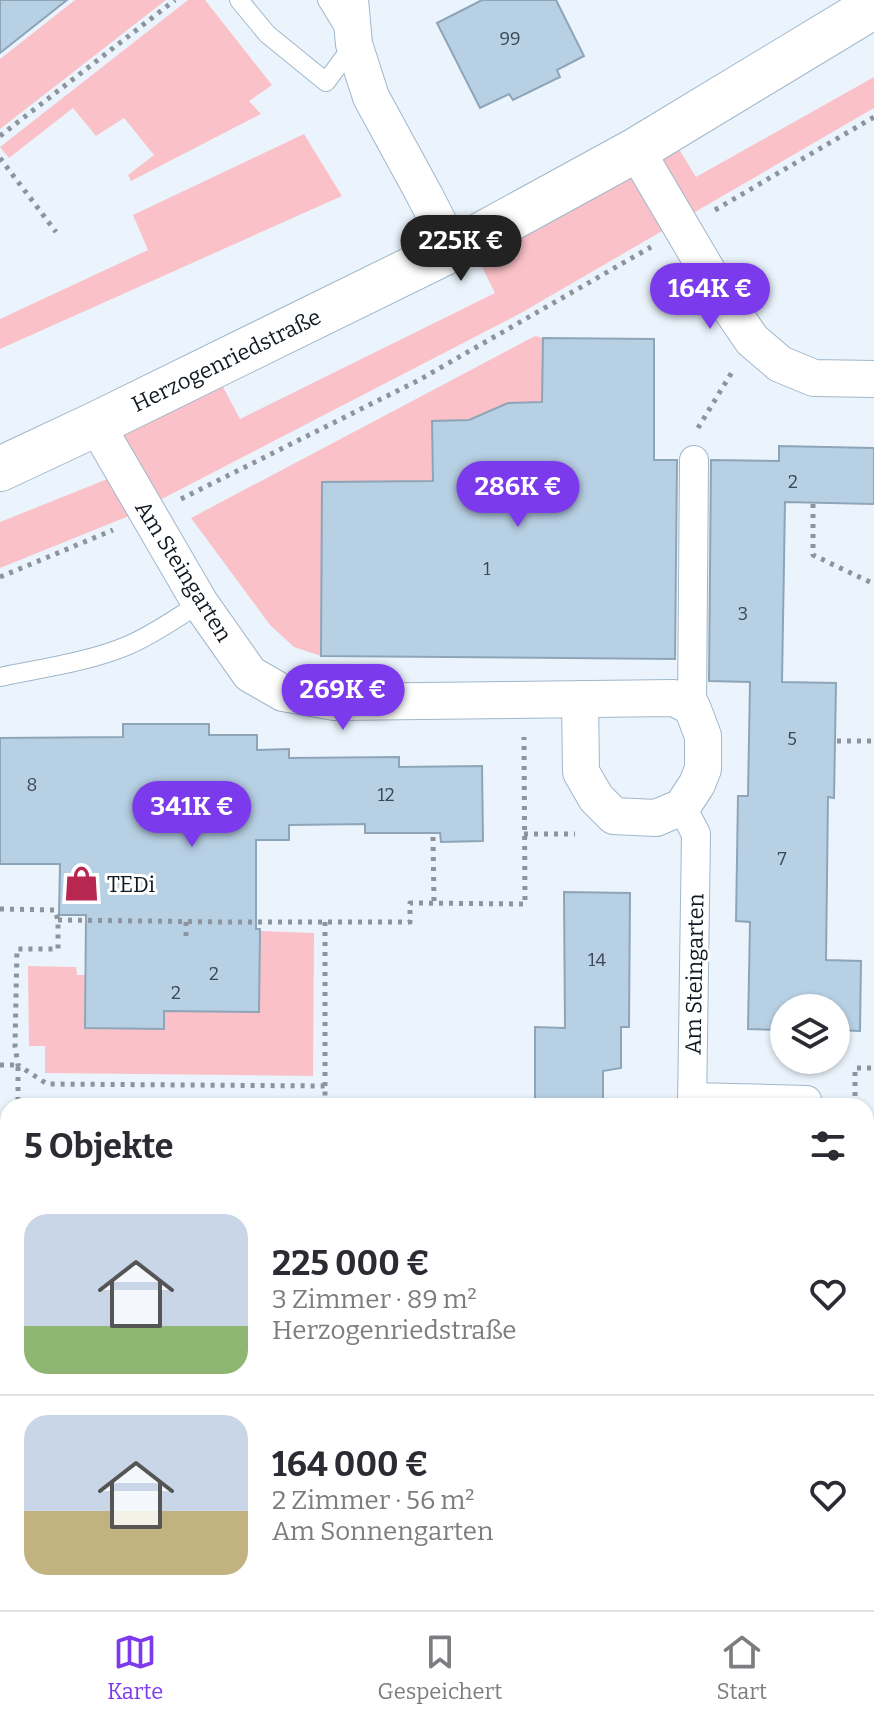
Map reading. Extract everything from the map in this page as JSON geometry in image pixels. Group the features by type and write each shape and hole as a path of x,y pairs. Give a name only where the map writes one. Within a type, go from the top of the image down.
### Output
{"street":[{"path":"350,0 354,44 371,97 452,249"},
{"name":"Herzogenriedstraße","path":"0,469 452,249 636,150 874,6"},
{"path":"636,150 722,296 752,340 780,364 814,378 874,379"},
{"name":"Am Steingarten","path":"96,424 200,603 250,674 283,693 335,702 674,698 692,707"},
{"path":"580,699 581,772 596,798 614,816 656,818 682,807 703,769 703,736 692,707 694,448"},
{"name":"Am Steingarten","path":"682,807 696,834 692,1098"}],"lane":[{"path":"239,0 267,34 326,82 354,44 327,0"},
{"path":"0,677 97,656 128,645 200,603"}],"path":[{"path":"0,136 175,0"},
{"path":"0,577 149,515 419,380 874,117"},
{"path":"0,158 56,232"},
{"path":"694,448 752,340"},
{"path":"813,504 813,555 874,584"},
{"path":"58,920 410,922 410,903 525,904 524,700"},
{"path":"837,741 874,741"},
{"path":"433,837 434,903"},
{"path":"0,909 55,910 58,920 58,949 17,949 15,1046 18,1098"},
{"path":"186,922 186,936"},
{"path":"325,922 325,1098"},
{"path":"0,1065 18,1065 47,1084 325,1086"},
{"path":"855,1098 855,1068 874,1068"}],"shaded area":[{"path":"75,0 166,0 0,129 0,59"},
{"path":"188,0 205,0 272,85 249,101 261,114 131,181 128,175 154,155 124,118 96,136 73,108 9,158 0,147"},
{"path":"874,77 874,108 521,313 129,516 0,568 0,522 110,478 99,446 222,385 240,419 495,293 478,259 679,149 696,177"},
{"path":"304,134 342,196 0,349 0,319 148,250 133,215"},
{"path":"535,336 543,338 542,402 508,403 469,420 432,421 433,481 322,482 321,656 294,647 270,625 191,518"},
{"path":"260,931 314,933 313,1076 45,1073 45,1046 29,1046 28,966 76,967 77,975 94,975 164,1011 259,1012"}],"building":[{"path":"0,0 67,0 0,53"},
{"path":"482,0 556,0 584,56 557,70 560,77 513,100 509,94 480,108 437,23"},
{"path":"543,338 654,339 654,460 677,460 675,659 321,656 322,482 433,481 432,421 469,420 508,403 542,402"},
{"path":"779,446 874,448 874,504 785,502 782,682 836,683 834,798 828,797 826,960 861,961 860,1031 850,1031 850,994 770,994 770,1030 748,1029 750,922 736,921 738,796 748,796 750,682 709,681 711,460 779,461"},
{"path":"123,724 209,724 209,735 257,735 257,750 289,749 289,758 399,757 399,767 482,766 483,841 441,842 440,833 365,833 365,824 289,825 289,840 256,840 256,929 260,929 259,1012 164,1011 164,1029 85,1028 86,915 59,915 60,864 0,864 0,738 123,737"},
{"path":"564,892 630,893 629,1027 621,1027 621,1068 603,1071 603,1098 535,1098 535,1027 565,1028"}],"place":[{"name":"TEDi","path":"81,884"}]}
